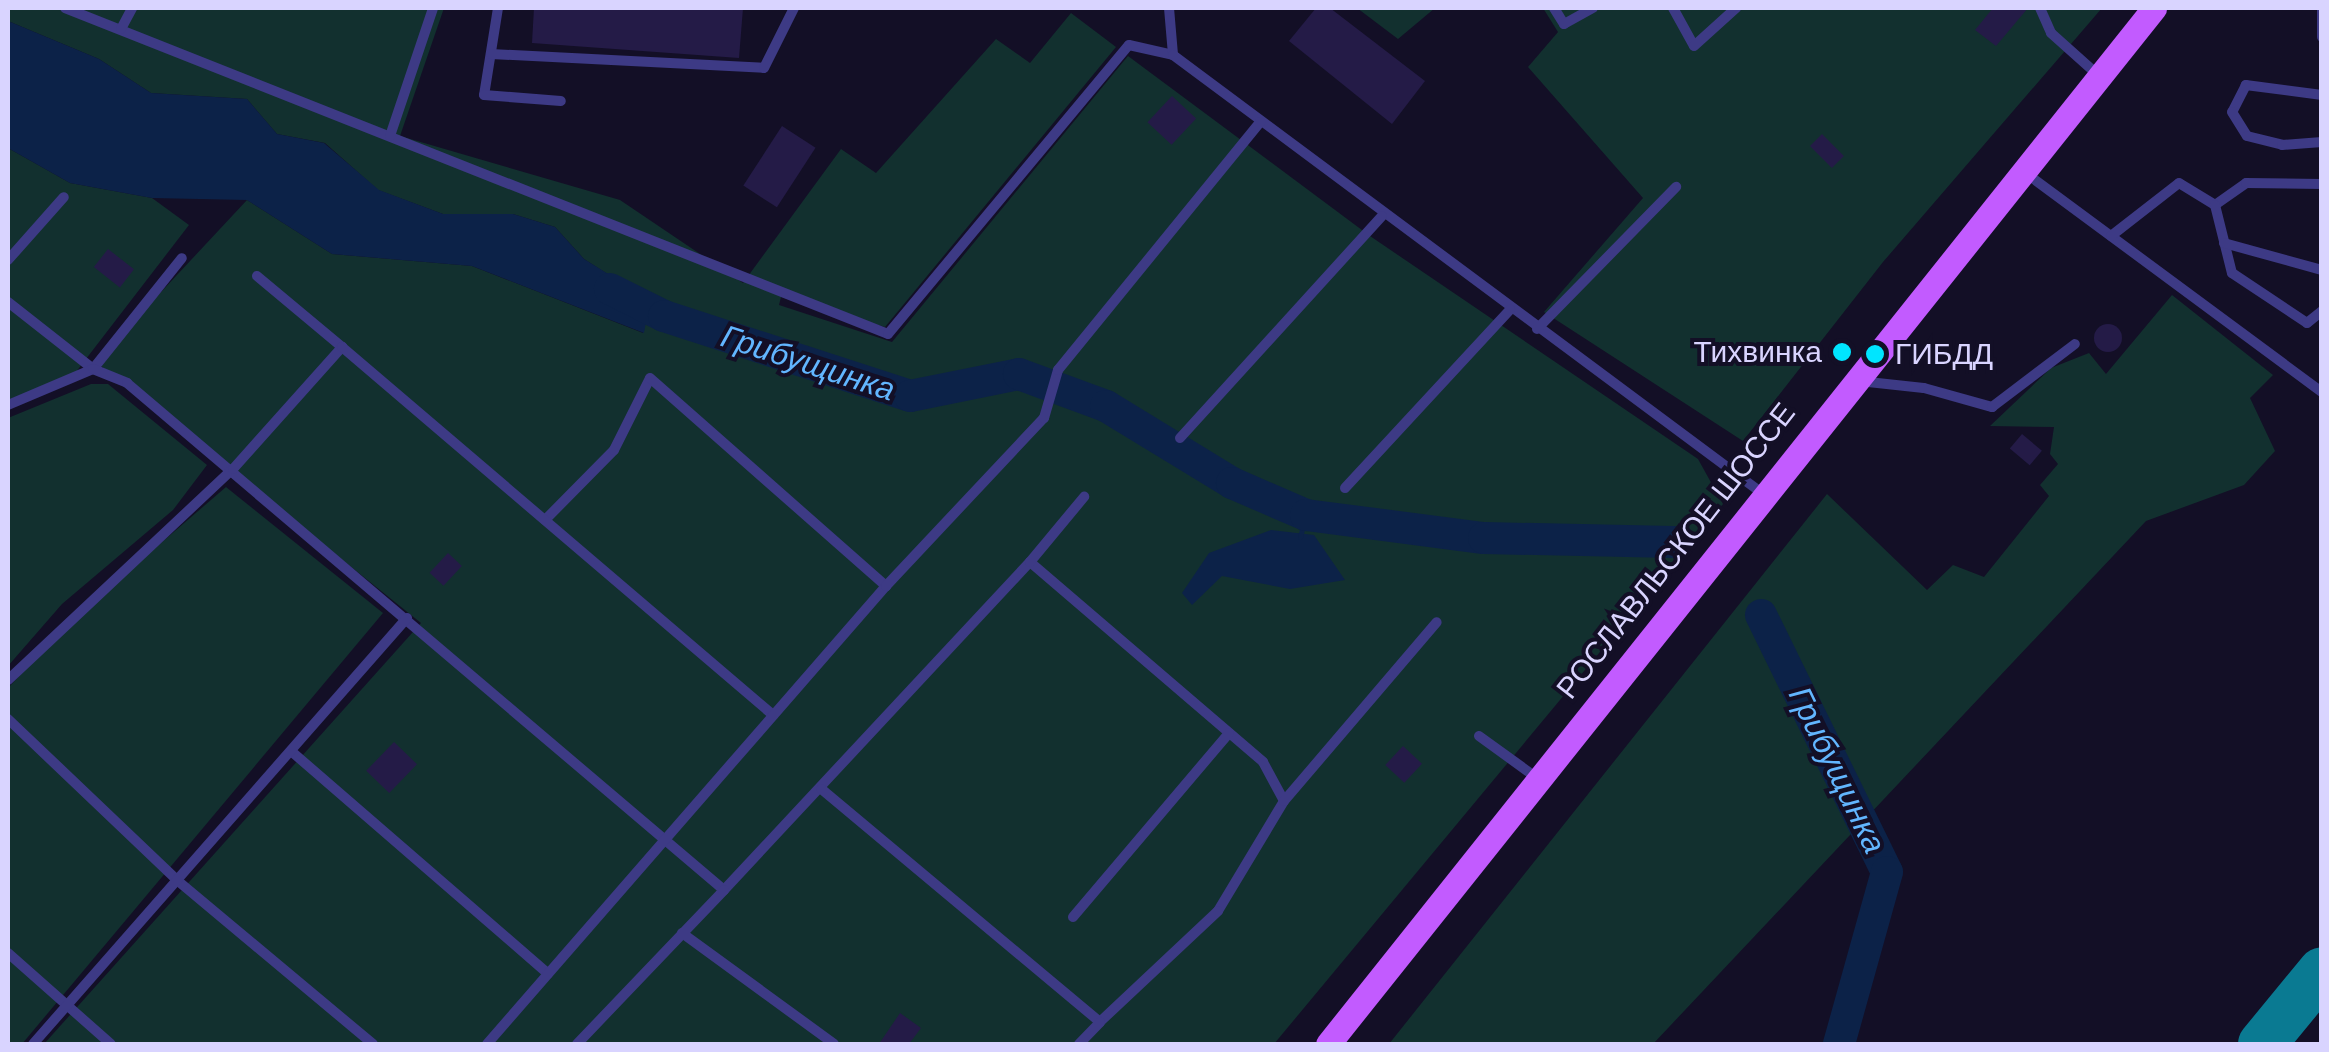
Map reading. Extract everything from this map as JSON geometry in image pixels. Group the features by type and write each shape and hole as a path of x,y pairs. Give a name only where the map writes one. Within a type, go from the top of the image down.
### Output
{"main road":[{"name":"РОСЛАВЛЬСКОЕ ШОССЕ","path":"1328,1044 1762,494 2154,8"}],"lane":[{"path":"65,8 888,334 1130,45 1173,55 1382,216 1762,494"},
{"path":"121,29 132,8"},
{"path":"390,136 433,8"},
{"path":"498,8 484,95 561,101"},
{"path":"490,54 764,68 794,8"},
{"path":"1169,8 1173,55"},
{"path":"1554,8 1564,24 1593,8"},
{"path":"1673,8 1694,46 1736,8"},
{"path":"2040,8 2051,33 2099,76"},
{"path":"2322,10 2322,37"},
{"path":"2322,95 2246,85 2232,112 2246,136 2282,145 2322,142"},
{"path":"486,1044 886,586 1044,418 1058,370 1260,122"},
{"path":"2022,170 2322,392"},
{"path":"2111,236 2180,183 2214,205 2232,273 2307,323 2322,311"},
{"path":"2214,205 2246,183 2322,184"},
{"path":"1537,329 1676,187"},
{"path":"8,260 64,197"},
{"path":"1180,438 1382,216"},
{"path":"2224,243 2322,270"},
{"path":"8,405 92,368 182,258"},
{"path":"256,276 773,715"},
{"path":"8,302 92,368 127,383 234,469 662,844 724,890"},
{"path":"1345,488 1510,310"},
{"path":"1853,381 1924,388 1992,407 2074,344"},
{"path":"8,680 234,469 342,347"},
{"path":"545,520 614,450 650,378 886,586"},
{"path":"577,1044 821,789 1084,498"},
{"path":"1030,562 1262,762 1284,802"},
{"path":"33,1044 406,618"},
{"path":"1078,1044 1218,911 1284,802 1437,622"},
{"path":"8,718 178,882 373,1044"},
{"path":"1073,916 1229,733"},
{"path":"1478,736 1538,778"},
{"path":"292,751 548,974"},
{"path":"821,789 1100,1022"},
{"path":"682,933 834,1044"},
{"path":"8,953 111,1044"}],"green space":[{"path":"8,8 444,8 400,136 620,200 743,283 841,149 876,173 996,39 1030,63 1071,13 1116,47 885,327 781,297 779,305 892,342 1128,56 1370,236 1698,459 1723,504 1274,1044 44,1044 421,623 101,366 149,305 247,200 332,254 472,266 643,333 650,301 584,259 555,227 513,214 443,214 378,190 325,143 277,134 247,99 151,93 99,59 8,21"},
{"path":"1357,8 1435,8 1398,39"},
{"path":"1543,8 2102,8 1883,262 1743,441 1544,312 1643,198 1528,67 1558,32"},
{"path":"8,148 70,183 152,198 189,225 76,372 8,402"},
{"path":"2172,295 2273,375 2250,398 2275,451 2244,485 2146,521 1653,1044 1389,1044 1827,494 1927,590 1953,565 1984,577 2049,496 2040,485 2058,464 2050,454 2054,427 1990,426 2051,368 2089,353 2106,374"},
{"path":"91,384 108,384 207,465 173,510 62,604 8,666 8,418"},
{"path":"226,487 383,613 22,1044 8,1044 8,688 75,617"}],"water":[{"path":"8,21 99,59 151,93 247,99 277,134 324,143 379,190 443,214 513,214 555,227 584,259 650,300 644,333 472,266 332,254 247,200 152,198 70,183 8,148"},
{"path":"1271,530 1314,535 1345,580 1290,589 1222,576 1192,605 1182,593 1209,553"}],"building":[{"path":"534,8 743,8 739,58 532,43"},
{"path":"1316,8 1330,8 1425,81 1392,124 1289,41"},
{"path":"1993,8 2028,8 1996,46 1975,30"},
{"path":"1172,96 1196,119 1172,145 1147,122"},
{"path":"782,126 816,148 777,207 743,186"},
{"path":"1822,134 1844,156 1832,168 1810,146"},
{"path":"108,249 134,269 120,287 94,267"},
{"path":"2108,324 2118,328 2122,338 2118,348 2108,352 2098,348 2094,338 2098,328"},
{"path":"2022,434 2042,451 2030,465 2010,449"},
{"path":"448,553 462,566 443,586 430,573"},
{"path":"394,742 417,764 389,793 366,771"},
{"path":"1403,746 1422,764 1404,783 1385,765"},
{"path":"900,1013 921,1028 909,1044 879,1044"}],"waterway":[{"name":"Грибущинка","path":"610,289 664,316 910,396 1019,374 1106,406 1232,483 1306,515 1484,538 1673,542"},
{"path":"1300,537 1306,515"},
{"name":"Грибущинка","path":"1761,615 1887,872 1839,1044"}],"taxiway":[{"path":"2262,1044 2322,971"}],"place":[{"name":"Тихвинка","path":"1842,352"},
{"name":"ГИБДД","path":"1875,354"}]}
